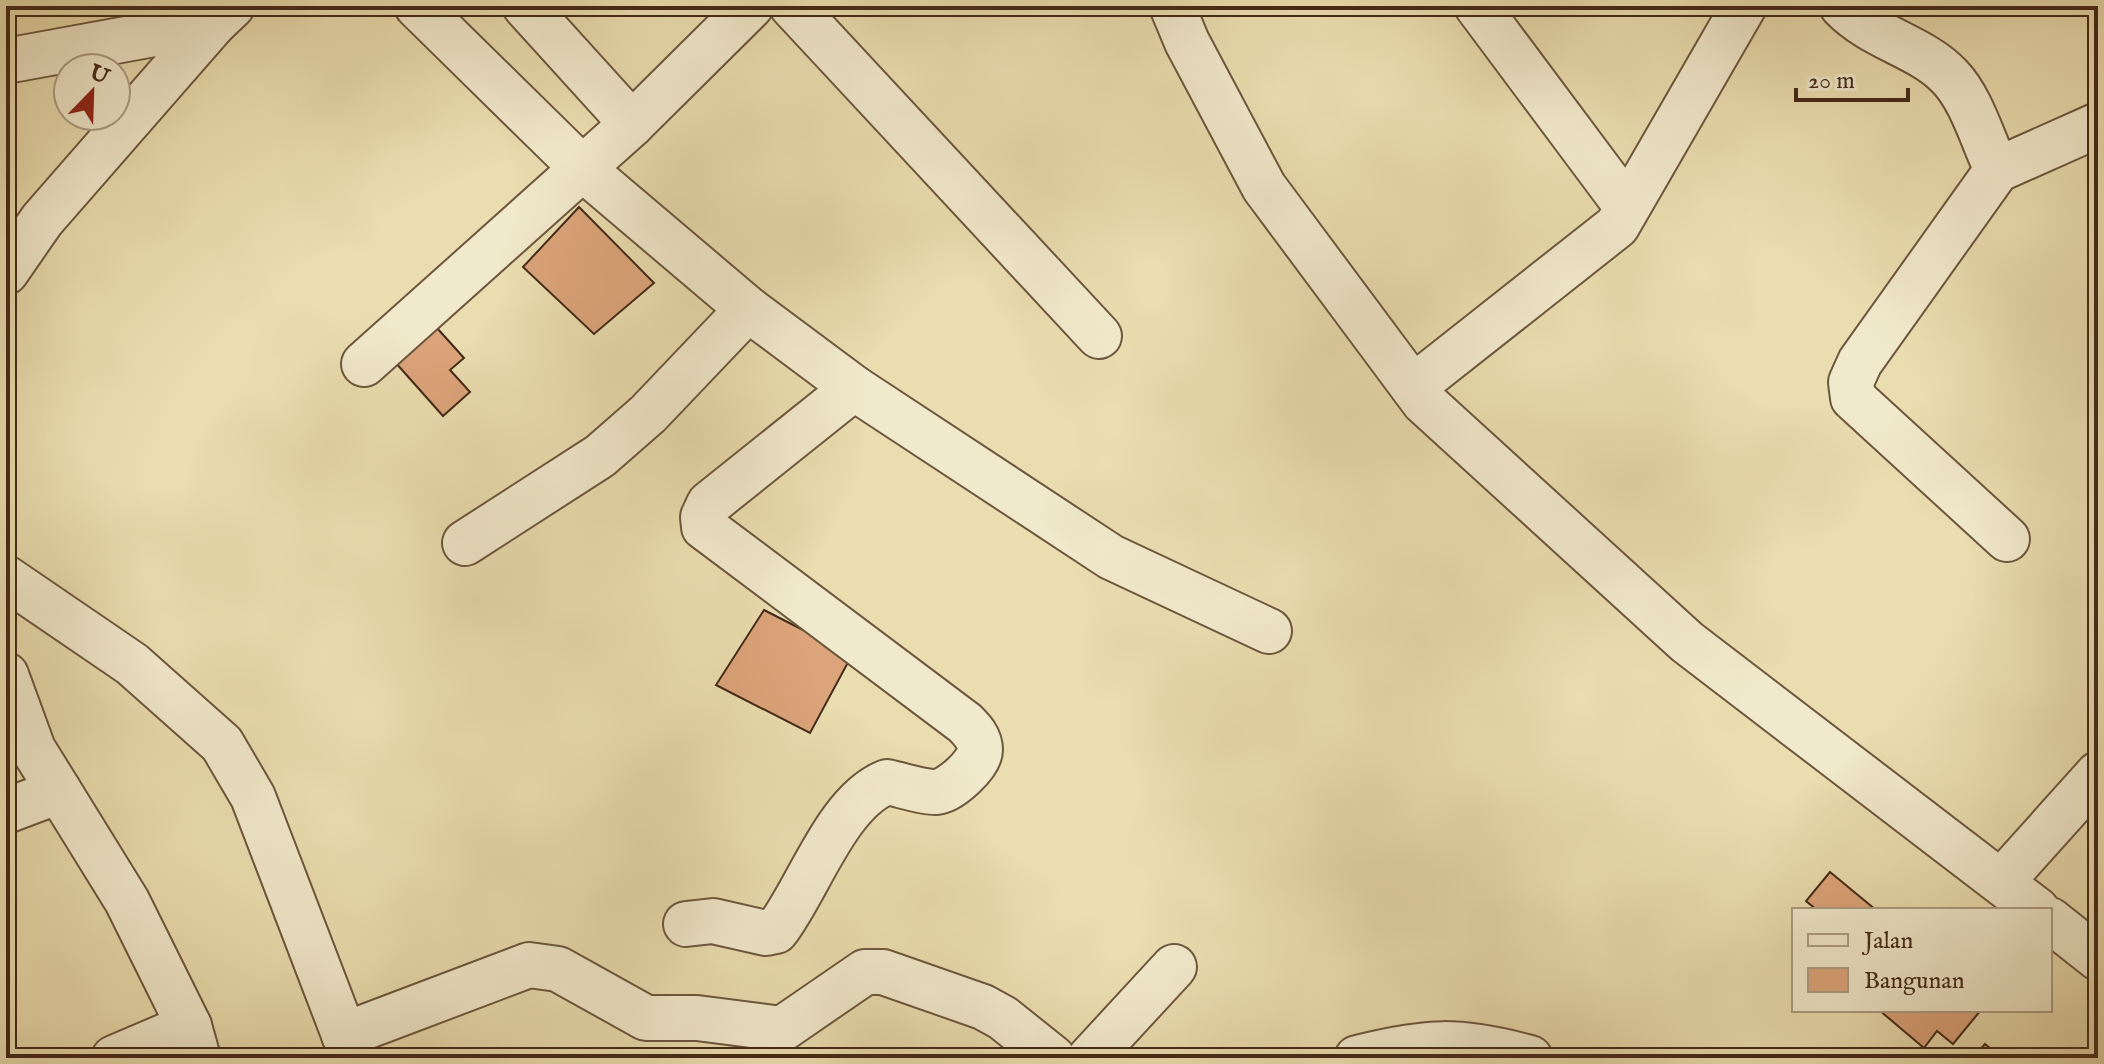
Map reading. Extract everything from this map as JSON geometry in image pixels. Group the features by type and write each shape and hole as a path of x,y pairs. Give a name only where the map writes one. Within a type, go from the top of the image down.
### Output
{"street":[{"path":"417,6 583,169 748,309 854,388 1111,557 1269,631"},
{"path":"525,6 632,124"},
{"path":"364,364 632,124 751,6"},
{"path":"792,6 1099,336"},
{"path":"1172,6 1264,187 1424,402 1687,642 2035,908"},
{"path":"1477,6 1627,207"},
{"path":"1413,387 1617,226 1744,6"},
{"path":"1842,6 1876,34 1935,65 1950,77 1997,170"},
{"path":"6,61 223,14"},
{"path":"6,272 42,220 223,14"},
{"path":"2007,539 1853,398 1851,382 1860,362 1997,170 2098,125"},
{"path":"465,543 600,456 648,414 748,309"},
{"path":"686,924 713,921 766,933 776,931 811,866 865,795 887,782 934,792 943,791 978,759 977,735 965,723 704,527 703,517 709,504 854,388"},
{"path":"6,578 132,664 222,744 253,797 348,1046 529,965 558,969 646,1018 697,1018 782,1029 858,976 883,972 983,1007 1003,1018 1053,1058"},
{"path":"6,675 33,749 127,901 193,1042 114,1058"},
{"path":"2002,881 2098,774"},
{"path":"6,811 59,791"},
{"path":"2052,922 2098,958"},
{"path":"1090,1058 1174,967"},
{"path":"1357,1058 1404,1046 1443,1041 1482,1045 1530,1058"}],"building":[{"path":"579,207 654,283 594,334 523,267"},
{"path":"419,308 464,358 450,370 470,392 443,416 379,344"},
{"path":"764,610 852,655 810,733 716,685"},
{"path":"1830,872 1874,908 1815,908 1806,901"},
{"path":"1881,1012 1979,1012 1953,1044 1937,1031 1924,1048"},
{"path":"1985,1044 2002,1058 1973,1058"}]}
